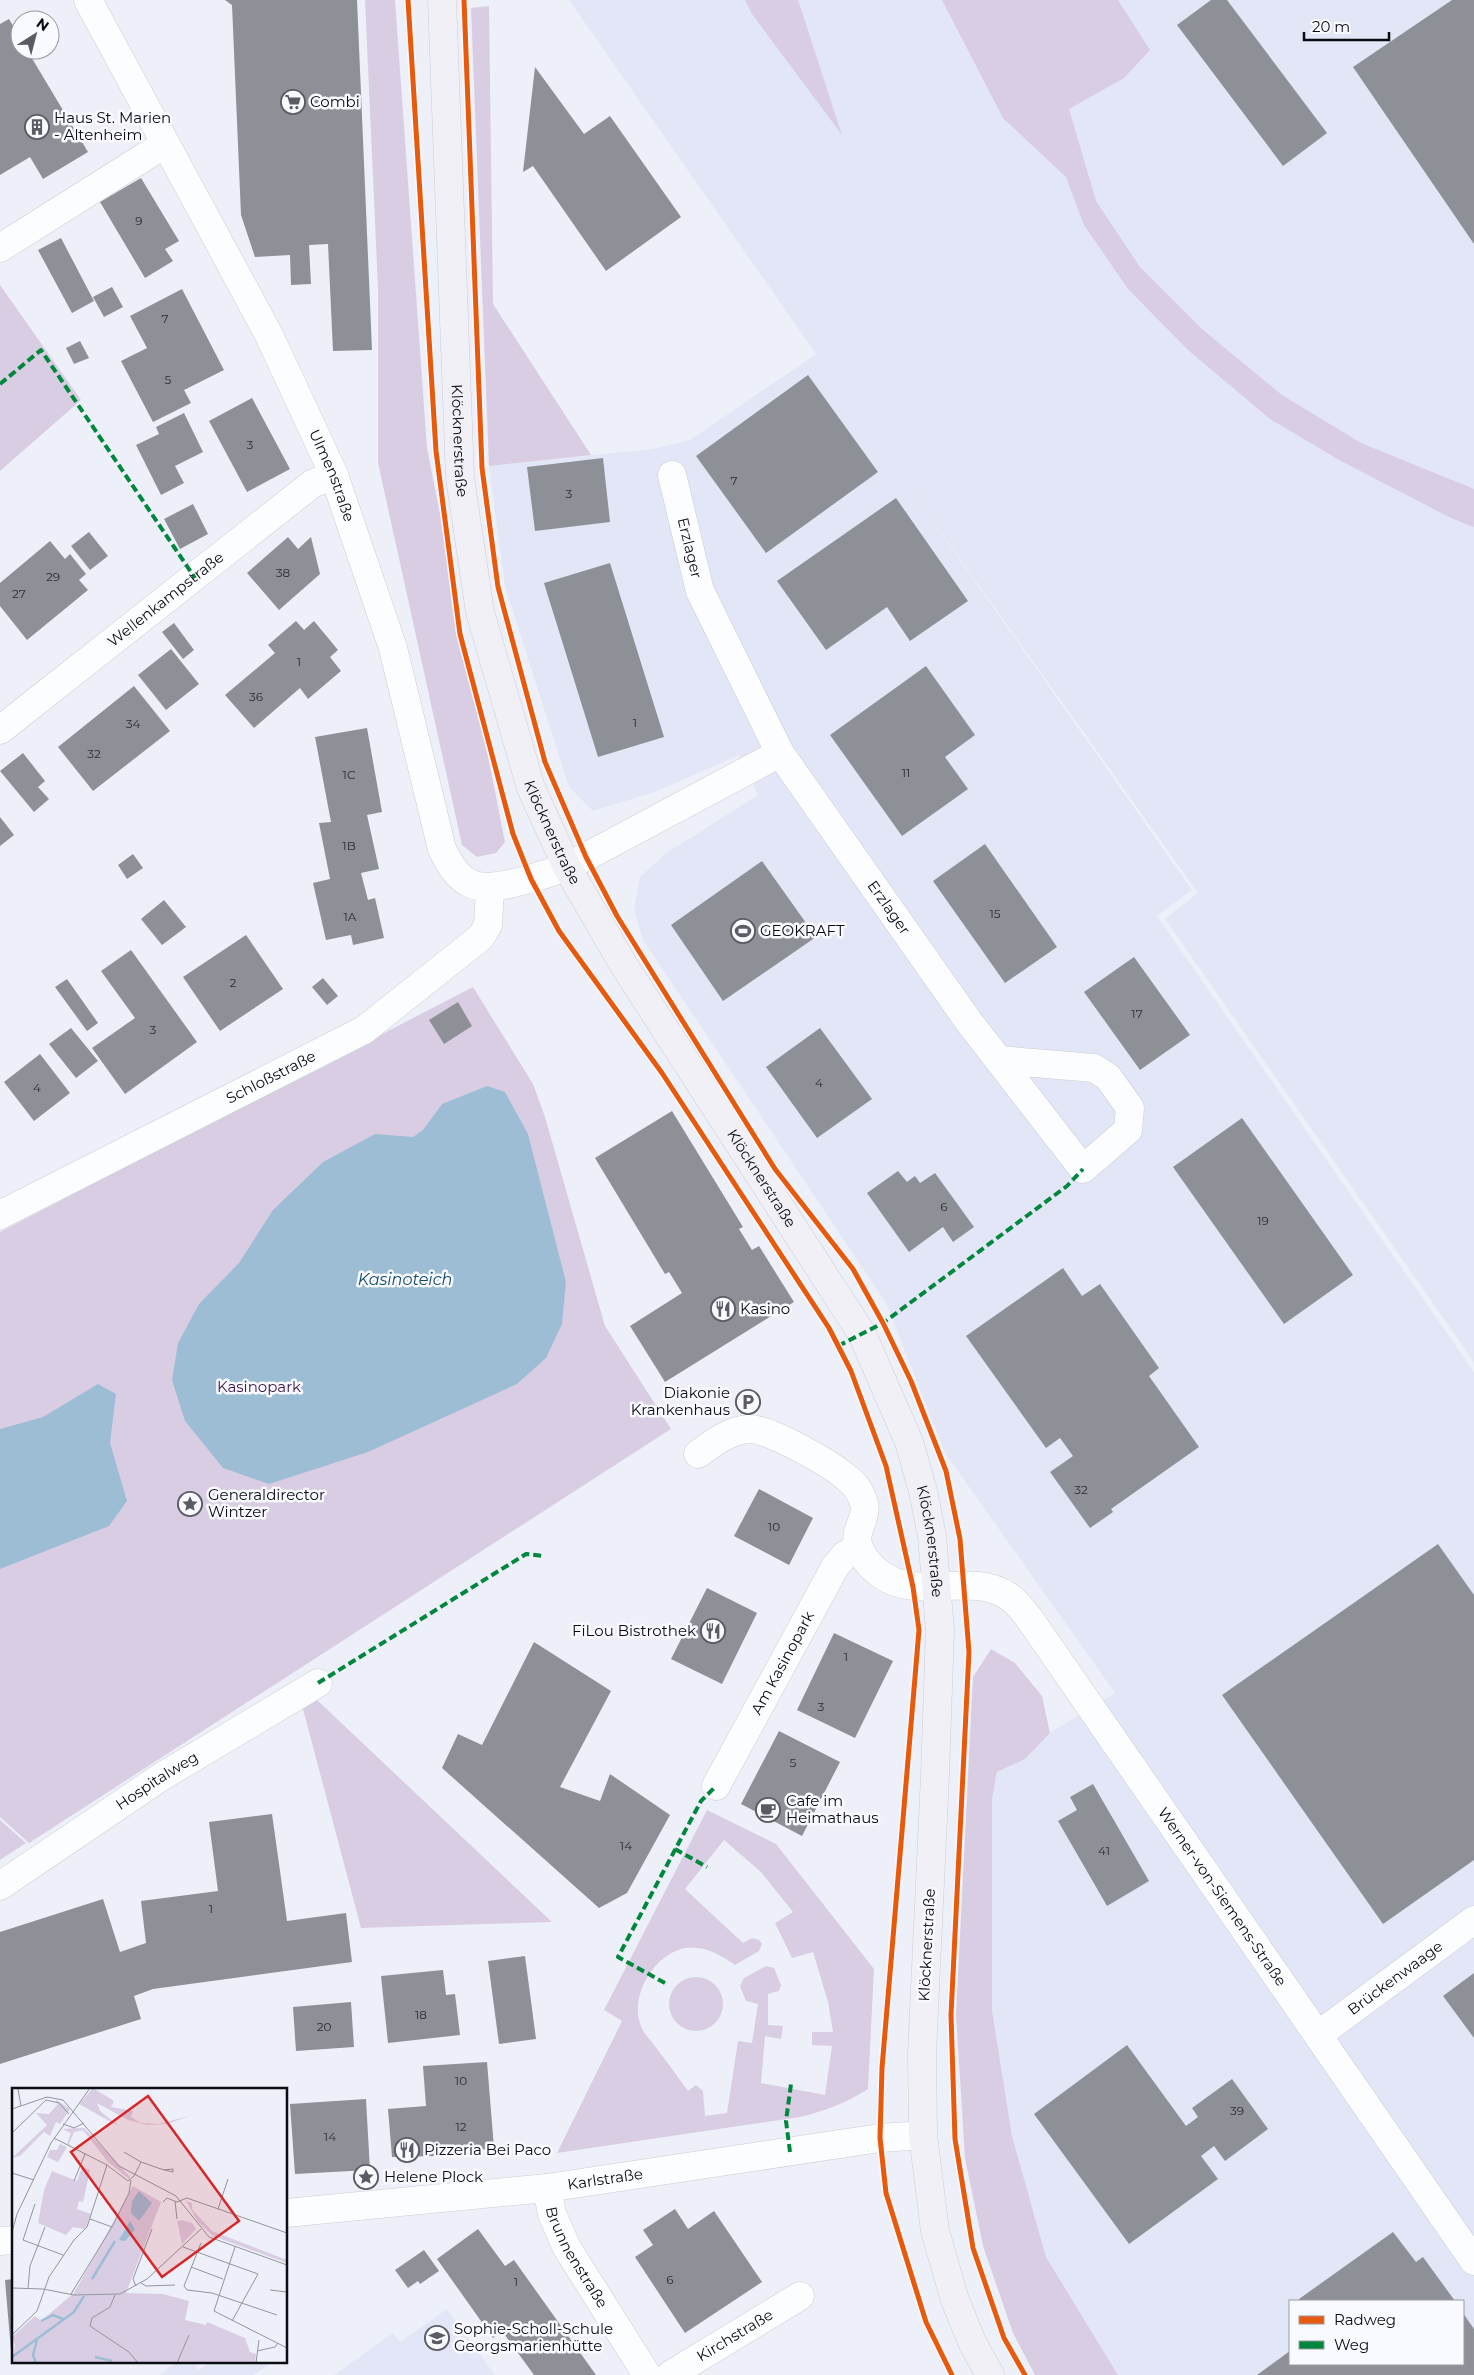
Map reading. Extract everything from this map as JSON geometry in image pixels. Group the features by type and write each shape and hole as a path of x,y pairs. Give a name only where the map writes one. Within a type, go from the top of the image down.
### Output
{"main road":[{"name":"Klöcknerstraße","path":"442,0 460,478 480,612 532,788 566,867 623,964 862,1334 909,1442 918,1474 932,1536 938,1587 940,1630 922,2054 923,2135 935,2231 955,2300 972,2342 990,2375"}],"street":[{"name":"Ulmenstraße","path":"88,0 269,335 334,475 393,648 442,850 450,865 461,878 475,886 490,888 531,879 566,867"},
{"path":"0,248 165,144"},
{"name":"Wellenkampstraße","path":"0,730 312,484 334,475"},
{"name":"Erzlager","path":"672,475 700,591 780,754 969,1022 1083,1169 1128,1130 1130,1108 1108,1076 1094,1068 999,1060"},
{"path":"566,867 780,754"},
{"name":"Schloßstraße","path":"0,1215 364,1030 481,937 488,925 490,888"},
{"path":"698,1454 724,1436 750,1429 771,1434 834,1468 849,1479 864,1502 865,1516 857,1534 859,1548 867,1561 880,1574 899,1584 913,1587 938,1587"},
{"name":"Am Kasinopark","path":"716,1786 835,1567 845,1555 859,1548"},
{"name":"Werner-von-Siemens-Straße","path":"938,1587 979,1586 1008,1596 1029,1618 1474,2261"},
{"name":"Hospitalweg","path":"0,1886 161,1777 318,1683"},
{"name":"Brückenwaage","path":"1318,2035 1474,1920"},
{"name":"Karlstraße","path":"288,2213 548,2188 880,2138 923,2135"},
{"name":"Brunnenstraße","path":"548,2188 552,2214 567,2248 647,2375"},
{"name":"Kirchstraße","path":"670,2375 800,2296"}],"shaded area":[{"path":"569,0 1474,0 1474,1362 1165,919 1198,893 891,462 1192,890 1157,916 1474,1372 1474,2375 1118,2375 1046,2257 1012,2136 992,2010 992,1799 997,1772 1025,1759 1050,1733 1115,1693 945,1453 886,1303 643,940 634,909 640,877 665,854 758,795 739,755 655,792 593,811 569,787 505,586 489,466 652,449 690,440 816,354"},
{"name":"Sophie-Scholl-Schule Georgsmarienhütte","path":"447,2309 495,2375 334,2375 393,2333 400,2342"},
{"path":"177,2362 193,2362 199,2370 210,2362 271,2363 254,2375 159,2375"}],"green space":[{"path":"365,0 395,0 427,448 505,842 496,853 477,857 462,845 378,463 378,288"},
{"path":"745,0 798,0 842,135 752,14"},
{"path":"942,0 1118,0 1150,50 1124,78 1069,109 1096,201 1140,267 1203,330 1282,395 1361,443 1474,489 1474,527 1451,518 1341,461 1270,419 1188,350 1128,289 1084,225 1066,177 1003,118"},
{"path":"489,6 493,304 591,455 489,466 471,8"},
{"path":"0,285 81,400 0,471"},
{"name":"Kasinopark","path":"473,987 533,1084 545,1117 605,1326 671,1429 29,1843 0,1817 0,1232"},
{"path":"991,1649 1015,1663 1042,1696 1050,1733 1025,1759 997,1772 992,1799 992,2010 1012,2136 1046,2257 1118,2375 1035,2375 1013,2333 983,2246 965,2158 956,2015 973,1677"},
{"path":"317,1700 552,1922 361,1928 303,1709"},
{"path":"707,1810 776,1844 874,1969 868,2089 835,2106 800,2117 557,2153 622,2021 604,2010","holes":["724,1840 761,1872 793,1912 775,1923 792,1958 813,1952 828,2002 833,2032 812,2032 812,2045 832,2046 825,2095 761,2083 765,2036 781,2039 783,2026 768,2025 768,1994 779,1991 781,1985 774,1968 766,1966 744,1978 740,1986 746,2001 758,2004 752,2043 738,2041 727,2113 705,2116 703,2091 696,2085 688,2091 645,2034 638,2014 638,2002 641,1990 654,1967 674,1952 692,1947 705,1949 718,1954 735,1965 759,1951 762,1944 759,1940 752,1938 743,1943 685,1889"]},
{"path":"0,1820 26,1843 0,1860"},
{"path":"696,1977 706,1979 715,1985 721,1994 723,2004 721,2014 715,2023 706,2029 696,2031 686,2029 677,2023 671,2014 669,2004 671,1994 677,1985 686,1979"}],"water":[{"name":"Kasinoteich","path":"487,1086 505,1092 528,1134 566,1282 562,1324 546,1358 517,1384 368,1452 269,1484 223,1468 185,1421 172,1380 178,1343 199,1304 239,1263 273,1210 323,1162 375,1134 413,1137 423,1130 442,1104"},
{"path":"98,1384 116,1394 110,1443 127,1501 109,1526 0,1569 0,1429 43,1417"}],"building":[{"path":"225,0 357,0 372,350 333,351 328,244 309,245 311,284 291,285 290,255 255,257 241,215 232,5"},
{"path":"1211,0 1227,0 1327,133 1283,166 1177,25"},
{"path":"1452,0 1474,0 1474,244 1353,67"},
{"name":"Haus St. Marien - Altenheim","path":"9,19 10,21 10,60 33,60 88,152 43,179 30,157 0,175 0,24"},
{"path":"535,67 584,134 610,116 681,217 606,271 533,166 523,172"},
{"path":"141,178 179,241 165,249 173,261 145,278 100,202"},
{"path":"61,238 94,301 72,313 38,250"},
{"path":"112,287 123,307 104,317 93,297"},
{"path":"182,289 224,370 184,390 191,403 153,422 121,361 147,348 130,316"},
{"path":"80,341 89,358 74,364 66,348"},
{"path":"808,375 878,472 766,553 696,456"},
{"path":"252,398 290,469 247,492 209,421"},
{"path":"184,413 203,452 175,466 184,483 161,495 136,445 159,434 156,427"},
{"path":"603,458 610,522 535,531 527,467"},
{"path":"896,498 968,601 910,641 887,607 826,650 777,581"},
{"path":"193,504 208,534 180,549 164,519"},
{"path":"89,532 108,556 90,570 71,546"},
{"path":"288,537 298,549 311,537 320,574 279,610 247,573"},
{"path":"50,541 65,559 70,554 86,574 79,580 88,590 27,640 0,606 0,583"},
{"path":"610,563 664,737 598,757 544,583"},
{"path":"296,621 304,630 314,621 338,650 330,657 341,671 308,699 300,688 254,728 225,695 275,653 268,645"},
{"path":"174,623 194,650 183,659 162,632"},
{"path":"171,649 199,684 166,710 138,675"},
{"path":"926,666 975,735 945,757 968,789 902,836 830,735"},
{"path":"134,686 170,731 93,791 58,747"},
{"path":"367,728 382,812 367,815 379,869 361,873 368,900 375,898 384,938 353,945 351,935 326,940 313,883 330,879 319,823 331,822 315,737"},
{"path":"23,753 45,781 38,787 49,799 34,812 0,771"},
{"path":"0,817 14,835 0,846"},
{"path":"985,844 1057,947 1005,983 933,881"},
{"path":"133,854 143,868 127,879 118,865"},
{"name":"GEOKRAFT","path":"762,861 816,937 723,1001 671,925"},
{"path":"164,900 186,927 162,945 141,919"},
{"path":"246,935 283,989 220,1031 183,977"},
{"path":"131,950 197,1042 125,1094 92,1048 135,1018 101,971"},
{"path":"1134,957 1190,1035 1140,1070 1084,992"},
{"path":"323,978 338,996 327,1005 312,987"},
{"path":"67,979 98,1023 87,1031 55,987"},
{"path":"458,1002 472,1026 444,1044 429,1020"},
{"path":"71,1028 98,1061 76,1078 49,1044"},
{"path":"820,1028 872,1099 817,1138 766,1067"},
{"path":"40,1054 70,1093 34,1121 4,1082"},
{"path":"672,1111 743,1227 739,1229 752,1250 759,1246 794,1302 665,1382 630,1326 682,1293 669,1272 665,1274 595,1158"},
{"path":"1242,1118 1353,1275 1284,1324 1173,1167"},
{"path":"898,1171 907,1182 915,1176 920,1183 935,1173 974,1227 953,1242 943,1227 909,1252 867,1193"},
{"path":"1063,1268 1082,1296 1100,1284 1159,1368 1149,1376 1199,1447 1111,1509 1113,1512 1090,1528 1050,1472 1073,1456 1060,1438 1046,1448 966,1336"},
{"path":"759,1489 813,1518 789,1565 734,1536"},
{"path":"1438,1544 1474,1595 1474,1860 1383,1924 1222,1695"},
{"path":"707,1588 757,1613 722,1684 671,1659"},
{"path":"834,1633 893,1661 855,1738 797,1710"},
{"path":"534,1642 611,1691 560,1787 600,1801 610,1774 670,1815 627,1893 599,1908 442,1768 458,1734 482,1745"},
{"path":"779,1731 840,1762 802,1836 741,1804"},
{"path":"1093,1784 1149,1881 1107,1906 1058,1821 1077,1810 1070,1797"},
{"path":"272,1814 287,1921 346,1913 352,1962 153,1989 134,1996 141,2019 0,2064 0,1932 103,1899 120,1952 146,1943 141,1901 218,1891 209,1822"},
{"path":"525,1956 536,2039 499,2044 488,1961"},
{"path":"443,1970 446,1995 455,1994 460,2035 388,2043 381,1976"},
{"path":"1474,1973 1474,2038 1443,1996"},
{"path":"351,2002 354,2047 296,2051 293,2007"},
{"path":"1127,2045 1186,2126 1198,2117 1192,2108 1232,2079 1268,2129 1225,2161 1214,2146 1201,2156 1218,2179 1129,2244 1034,2114"},
{"path":"487,2062 494,2148 436,2156 392,2157 388,2109 426,2106 423,2066"},
{"path":"366,2099 370,2170 295,2174 290,2104"},
{"path":"675,2209 688,2229 714,2211 762,2282 685,2333 635,2257 653,2245 643,2230"},
{"path":"478,2229 505,2266 514,2260 596,2375 534,2375 502,2331 493,2338 437,2259"},
{"path":"1393,2232 1416,2262 1423,2257 1454,2300 1300,2300"},
{"path":"424,2250 439,2271 420,2284 418,2281 408,2288 395,2270"},
{"path":"12,2279 11,2351 5,2280"},
{"path":"1464,2314 1474,2329 1474,2375 1257,2375 1289,2352 1289,2365 1464,2365"}],"marked path":[{"path":"0,384 41,350 195,578"},
{"path":"838,1346 883,1323 1067,1186 1083,1169"},
{"path":"318,1683 526,1554 544,1556"},
{"path":"665,1983 618,1957 701,1801 716,1786"},
{"path":"675,1849 707,1867"},
{"path":"790,2152 786,2121 791,2084"}],"cycle path":[{"path":"408,0 436,451 460,634 513,834 531,879 559,931 662,1073 829,1328 851,1371 886,1466 913,1587 919,1630 882,2068 880,2138 886,2193 926,2322 952,2375"},
{"path":"464,0 482,468 498,587 545,762 586,857 617,916 775,1169 853,1269 883,1323 911,1381 946,1471 960,1539 969,1652 951,2015 955,2139 973,2248 1004,2338 1025,2375"}],"place":[{"name":"Combi","path":"293,102"},
{"name":"Haus St. Marien - Altenheim","path":"37,127"},
{"name":"GEOKRAFT","path":"743,931"},
{"name":"Kasino","path":"723,1309"},
{"name":"Diakonie Krankenhaus","path":"748,1402"},
{"name":"Generaldirector Wintzer","path":"190,1504"},
{"name":"FiLou Bistrothek","path":"713,1631"},
{"name":"Cafe im Heimathaus","path":"768,1810"},
{"name":"Pizzeria Bei Paco","path":"407,2150"},
{"name":"Helene Plock","path":"366,2177"},
{"name":"Sophie-Scholl-Schule Georgsmarienhütte","path":"437,2338"}]}
